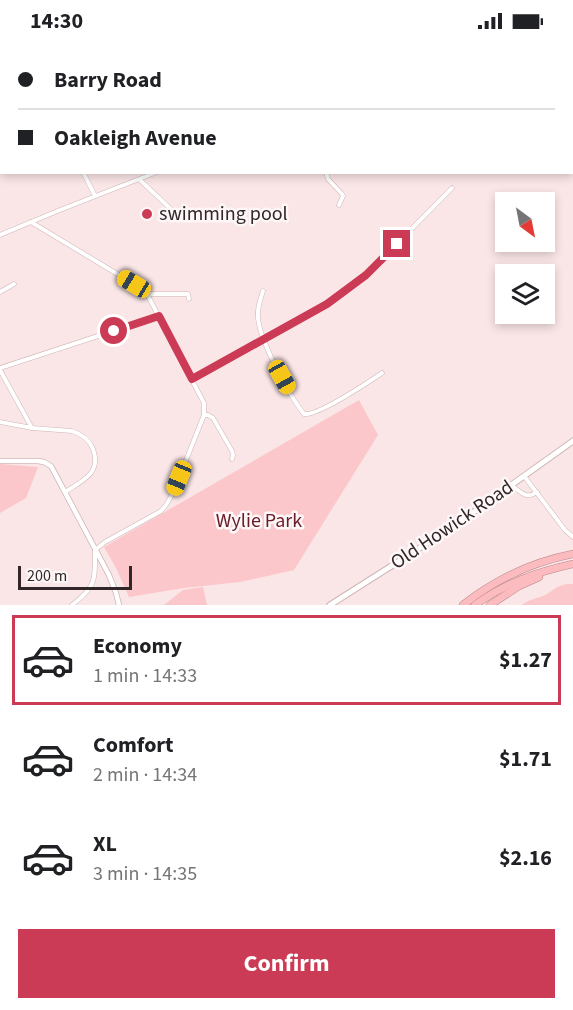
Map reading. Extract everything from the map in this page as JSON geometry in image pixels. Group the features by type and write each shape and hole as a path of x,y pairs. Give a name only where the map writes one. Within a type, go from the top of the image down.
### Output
{"highway":[{"path":"464,604 501,579 530,565 573,554"},
{"path":"475,605 509,584 573,566"},
{"path":"490,605 519,586 557,569"}],"main road":[{"name":"Old Howick Road","path":"330,605 415,551 573,441"}],"street":[{"path":"84,174 95,196"},
{"path":"0,235 153,174"},
{"path":"327,174 328,179 343,196 339,205"},
{"path":"140,180 175,213 195,214"},
{"path":"192,379 327,304 359,281 452,188"},
{"path":"31,222 147,294 204,403 204,415 166,505 161,511 105,542 95,550"},
{"path":"0,292 14,284"},
{"path":"262,291 257,312 263,339 305,415 333,403 382,374"},
{"path":"147,294 188,294 189,299"},
{"path":"32,428 0,369 159,316"},
{"path":"204,415 211,417 216,423 232,451 232,459"},
{"path":"0,422 32,428 72,431 82,435 92,446 96,460 95,467 88,477 65,492"},
{"path":"0,461 44,462 54,471 113,584 119,605"},
{"path":"524,476 565,530 573,537"},
{"path":"511,486 527,496 537,492"},
{"path":"95,550 95,570"},
{"path":"72,605 89,590 95,570 101,560"}],"green space":[{"name":"Wylie Park","path":"359,400 378,435 294,570 240,582 129,597 104,547"},
{"path":"0,464 38,467 26,498 0,513"},
{"path":"573,584 573,605 522,605 557,587"},
{"path":"203,587 207,605 164,605 183,590"}],"place":[{"name":"swimming pool","path":"147,214"}],"route":[{"path":"114,331 159,316 192,379 327,304 366,275 397,244"}]}
